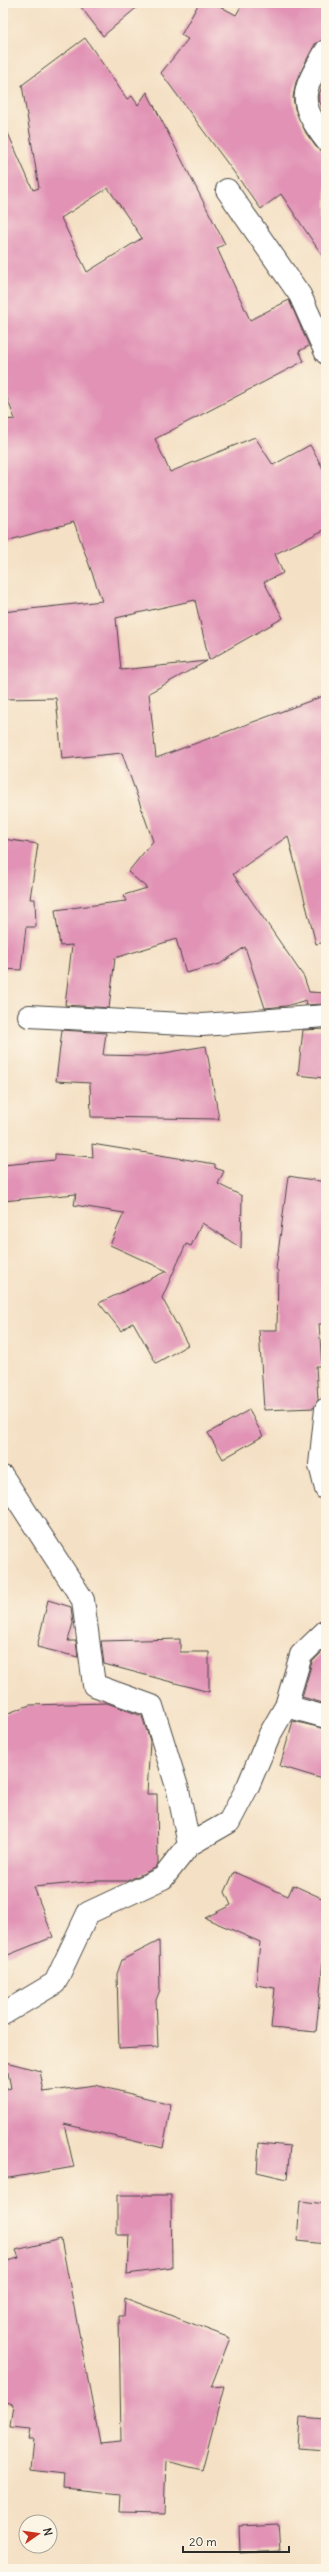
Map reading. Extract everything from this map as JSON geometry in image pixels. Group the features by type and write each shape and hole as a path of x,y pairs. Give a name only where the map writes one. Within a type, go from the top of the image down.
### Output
{"street":[{"path":"326,51 307,84 306,103 313,123 326,140"},
{"path":"227,190 300,295 326,353"},
{"path":"29,1016 202,1025 326,1016"},
{"path":"326,1409 320,1465 326,1488"},
{"path":"3,1476 83,1600 94,1685 152,1706 178,1790 189,1845"},
{"path":"3,2014 54,1983 88,1913 163,1878 189,1845 229,1822 248,1786 270,1734 286,1706 301,1655 326,1631"},
{"path":"286,1706 326,1717"}],"building":[{"path":"78,3 142,3 103,36"},
{"path":"199,3 214,3 236,15 243,3 326,3 326,39 315,44 296,82 293,97 295,109 306,133 316,147 326,152 326,261 281,194 261,209 161,73 188,39 181,35"},
{"path":"85,38 127,99 132,96 138,105 147,92 225,244 217,248 250,320 289,300 309,346 299,351 304,361 155,439 170,472 255,437 273,465 310,445 326,474 326,529 275,554 283,573 264,582 283,618 209,660 195,600 116,618 121,670 207,661 149,693 156,758 326,695 326,942 316,944 288,836 233,874 304,977 309,992 326,993 326,1004 305,1005 306,1000 286,1006 265,1008 245,947 220,964 186,973 176,939 115,958 109,1008 65,1005 72,945 60,946 55,910 126,901 124,895 147,888 128,872 153,841 122,753 62,759 56,698 3,699 3,612 102,601 74,522 3,542 3,420 15,419 3,388 3,122 33,190 39,188 22,85","holes":["108,188 142,238 87,272 61,218"]},
{"path":"326,76 326,118 318,97"},
{"path":"3,839 38,844 30,899 35,899 36,927 26,927 21,970 3,969"},
{"path":"326,1029 324,1078 298,1075 303,1030"},
{"path":"62,1030 106,1033 103,1055 146,1056 206,1046 219,1119 91,1117 90,1083 56,1081"},
{"path":"92,1144 215,1164 215,1168 224,1171 218,1184 242,1196 241,1248 202,1223 191,1246 186,1244 162,1298 188,1345 156,1363 133,1322 121,1331 99,1303 167,1271 110,1245 124,1213 74,1205 76,1194 3,1201 3,1165 55,1160 55,1154 93,1157"},
{"path":"288,1176 326,1182 326,1324 319,1324 322,1366 316,1366 318,1400 314,1408 264,1410 259,1330 277,1330 278,1271 276,1269"},
{"path":"249,1410 263,1436 223,1459 208,1433"},
{"path":"48,1600 71,1607 73,1623 68,1641 76,1641 78,1657 37,1647"},
{"path":"180,1639 180,1652 209,1652 209,1692 104,1664 101,1641"},
{"path":"326,1648 326,1704 302,1697 312,1662"},
{"path":"107,1703 142,1716 150,1741 147,1794 157,1794 158,1864 155,1868 127,1881 97,1881 34,1887 53,1937 3,1957 3,1715 30,1705"},
{"path":"293,1721 326,1729 326,1780 280,1766"},
{"path":"234,1872 288,1896 293,1885 326,1900 326,1952 324,1951 316,2032 271,2028 275,1988 256,1985 260,1942 205,1918 231,1905 225,1892"},
{"path":"159,1941 160,1990 156,2000 158,2047 119,2049 117,1974 122,1960"},
{"path":"6,2062 40,2071 44,2092 95,2085 171,2104 163,2148 64,2124 74,2167 3,2179 3,2090 11,2088"},
{"path":"259,2143 290,2146 287,2179 257,2172"},
{"path":"117,2195 171,2195 172,2268 127,2274 129,2235 117,2235"},
{"path":"300,2201 326,2204 326,2244 297,2241"},
{"path":"61,2239 100,2443 121,2441 119,2316 124,2316 125,2298 230,2338 211,2387 224,2386 202,2470 166,2461 164,2514 120,2513 121,2494 63,2488 64,2474 31,2470 34,2439 29,2439 31,2429 10,2427 13,2404 3,2401 3,2262 19,2258 16,2250"},
{"path":"300,2417 326,2419 326,2450 298,2448"},
{"path":"278,2524 280,2551 240,2553 239,2526"}]}
